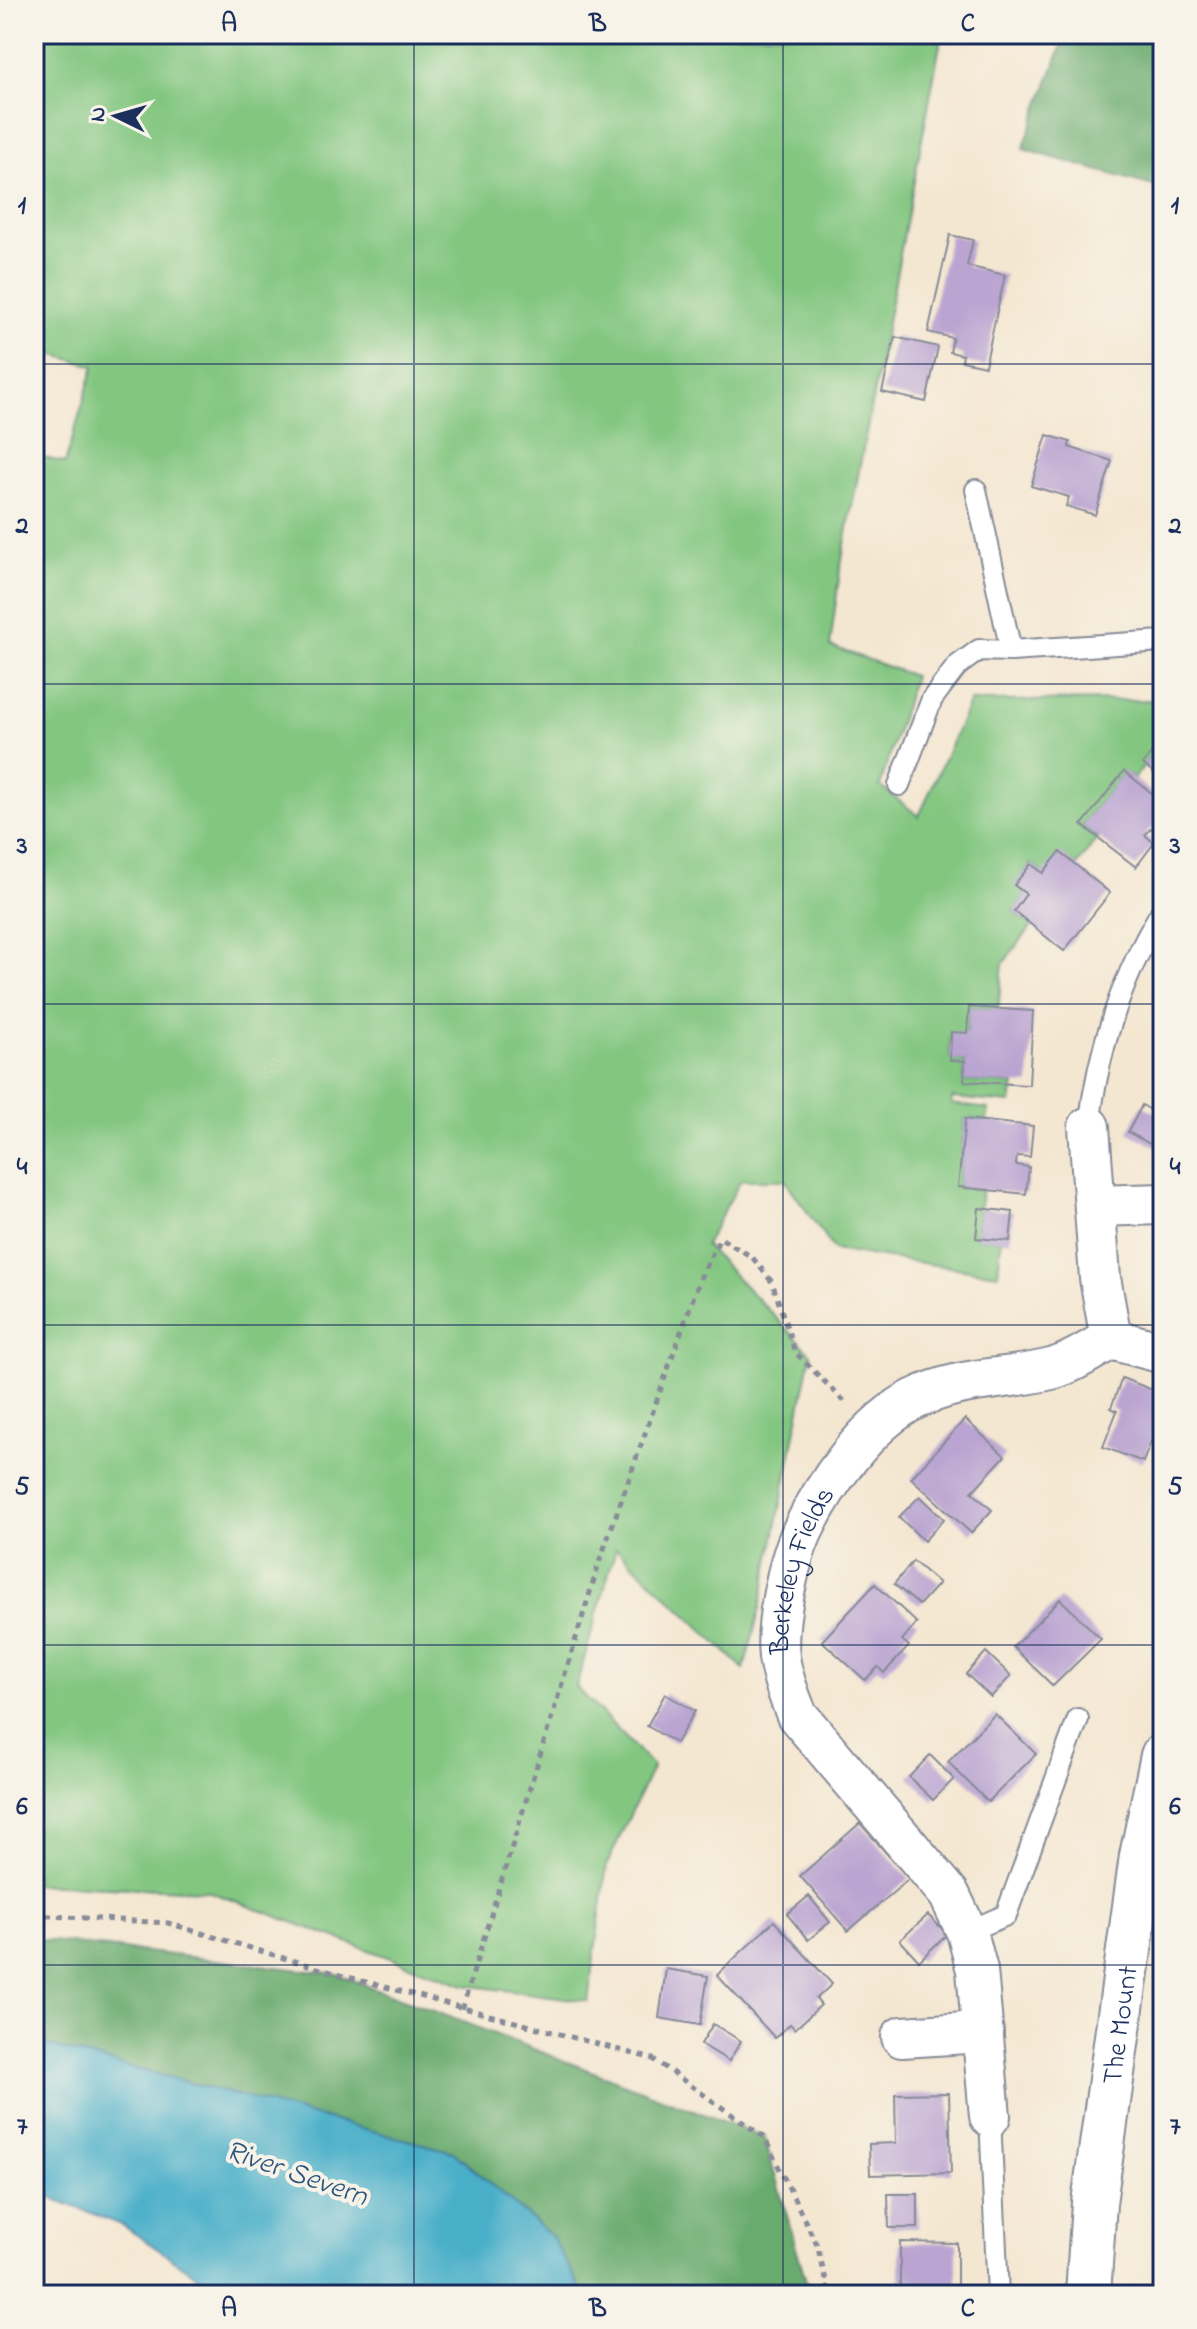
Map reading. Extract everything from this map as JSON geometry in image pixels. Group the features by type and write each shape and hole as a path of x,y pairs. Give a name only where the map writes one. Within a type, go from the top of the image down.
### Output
{"main road":[{"name":"The Mount","path":"1088,2295 1094,2203 1142,1856 1163,1756"}],"street":[{"path":"1089,1127 1100,1278 1111,1339 1163,1353"},
{"path":"1095,1206 1163,1204"},
{"name":"Berkeley Fields","path":"990,2116 977,1970 967,1932 949,1894 797,1715 784,1686 779,1654 781,1622 788,1581 802,1533 831,1482 872,1429 914,1399 956,1382 1054,1368 1111,1339"},
{"path":"902,2037 983,2032"}],"lane":[{"path":"976,490 1011,651"},
{"path":"899,785 932,699 957,666 979,650 1011,651 1163,641"},
{"path":"1089,1127 1094,1078 1112,1016 1133,965 1163,909"},
{"path":"967,1932 1006,1915 1078,1719"},
{"path":"990,2116 998,2295"}],"path":[{"path":"462,2009 600,1560 701,1276 720,1238 752,1257 772,1282 795,1352 872,1429"},
{"path":"34,1915 168,1923 337,1974 653,2059 764,2137 817,2245 830,2295"}],"green space":[{"path":"34,34 942,34 840,570 830,646 914,676 880,786 919,816 970,701 1163,700 1163,738 1134,779 1124,772 1082,825 1097,838 1077,866 1043,873 1031,864 1015,885 1026,894 1014,911 1032,926 1003,964 998,1009 969,1007 967,1033 951,1033 950,1059 965,1061 964,1081 1014,1084 1011,1103 952,1098 951,1104 989,1109 987,1121 965,1119 958,1187 982,1189 976,1237 1001,1240 998,1274 834,1250 785,1180 741,1180 705,1245 811,1354 760,1608 744,1669 616,1548 576,1687 653,1766 607,1864 588,2001 464,1985 208,1891 34,1884 34,455 65,463 94,366 34,349"},
{"path":"1066,34 1098,41 1100,34 1163,34 1163,189 1023,149"},
{"path":"34,1939 337,1974 764,2137 810,2295 584,2295 552,2237 453,2152 34,2042"}],"water":[{"name":"River Severn","path":"34,2042 453,2152 552,2237 584,2295 226,2295 122,2225 34,2191"}],"building":[{"path":"950,235 973,240 967,266 1005,275 985,366 962,361 963,355 950,352 953,338 928,332"},
{"path":"895,337 938,347 926,402 882,392"},
{"path":"1047,435 1070,442 1069,447 1112,461 1095,515 1066,506 1069,497 1031,486"},
{"path":"1163,742 1163,780 1143,764"},
{"path":"1124,771 1163,802 1163,832 1161,835 1151,828 1145,835 1154,843 1136,867 1082,825"},
{"path":"1060,852 1110,893 1064,951 1014,911 1026,894 1014,885 1031,864 1043,873"},
{"path":"969,1007 1033,1011 1029,1085 964,1081 965,1061 950,1060 951,1032 967,1033"},
{"path":"1142,1105 1163,1117 1163,1137 1157,1148 1128,1132"},
{"path":"965,1119 1033,1126 1030,1157 1017,1156 1016,1165 1029,1167 1026,1194 958,1187"},
{"path":"979,1208 1013,1212 1010,1241 976,1238"},
{"path":"1122,1378 1163,1394 1163,1423 1161,1428 1157,1426 1143,1462 1103,1447 1117,1411 1111,1408"},
{"path":"965,1419 1005,1456 972,1492 992,1510 971,1533 911,1478"},
{"path":"920,1496 944,1519 924,1541 899,1517"},
{"path":"913,1561 939,1583 919,1605 894,1584"},
{"path":"875,1584 917,1623 902,1640 909,1646 884,1673 878,1667 865,1680 822,1641"},
{"path":"1060,1599 1101,1639 1053,1686 1013,1647"},
{"path":"986,1652 1011,1676 991,1697 966,1674"},
{"path":"665,1694 695,1711 676,1743 647,1726"},
{"path":"995,1714 1036,1754 988,1802 948,1762"},
{"path":"930,1755 954,1779 933,1800 909,1777"},
{"path":"860,1823 909,1879 848,1931 800,1876"},
{"path":"809,1896 830,1922 808,1940 787,1914"},
{"path":"928,1915 947,1934 919,1961 900,1940"},
{"path":"774,1921 832,1984 816,1999 821,2005 795,2029 790,2024 775,2038 717,1975"},
{"path":"666,1969 708,1976 700,2025 659,2018"},
{"path":"713,2024 741,2041 729,2061 701,2044"},
{"path":"949,2093 951,2173 870,2175 869,2144 896,2143 895,2094"},
{"path":"888,2194 918,2194 918,2228 889,2228"},
{"path":"900,2242 957,2243 957,2295 900,2295"}]}
